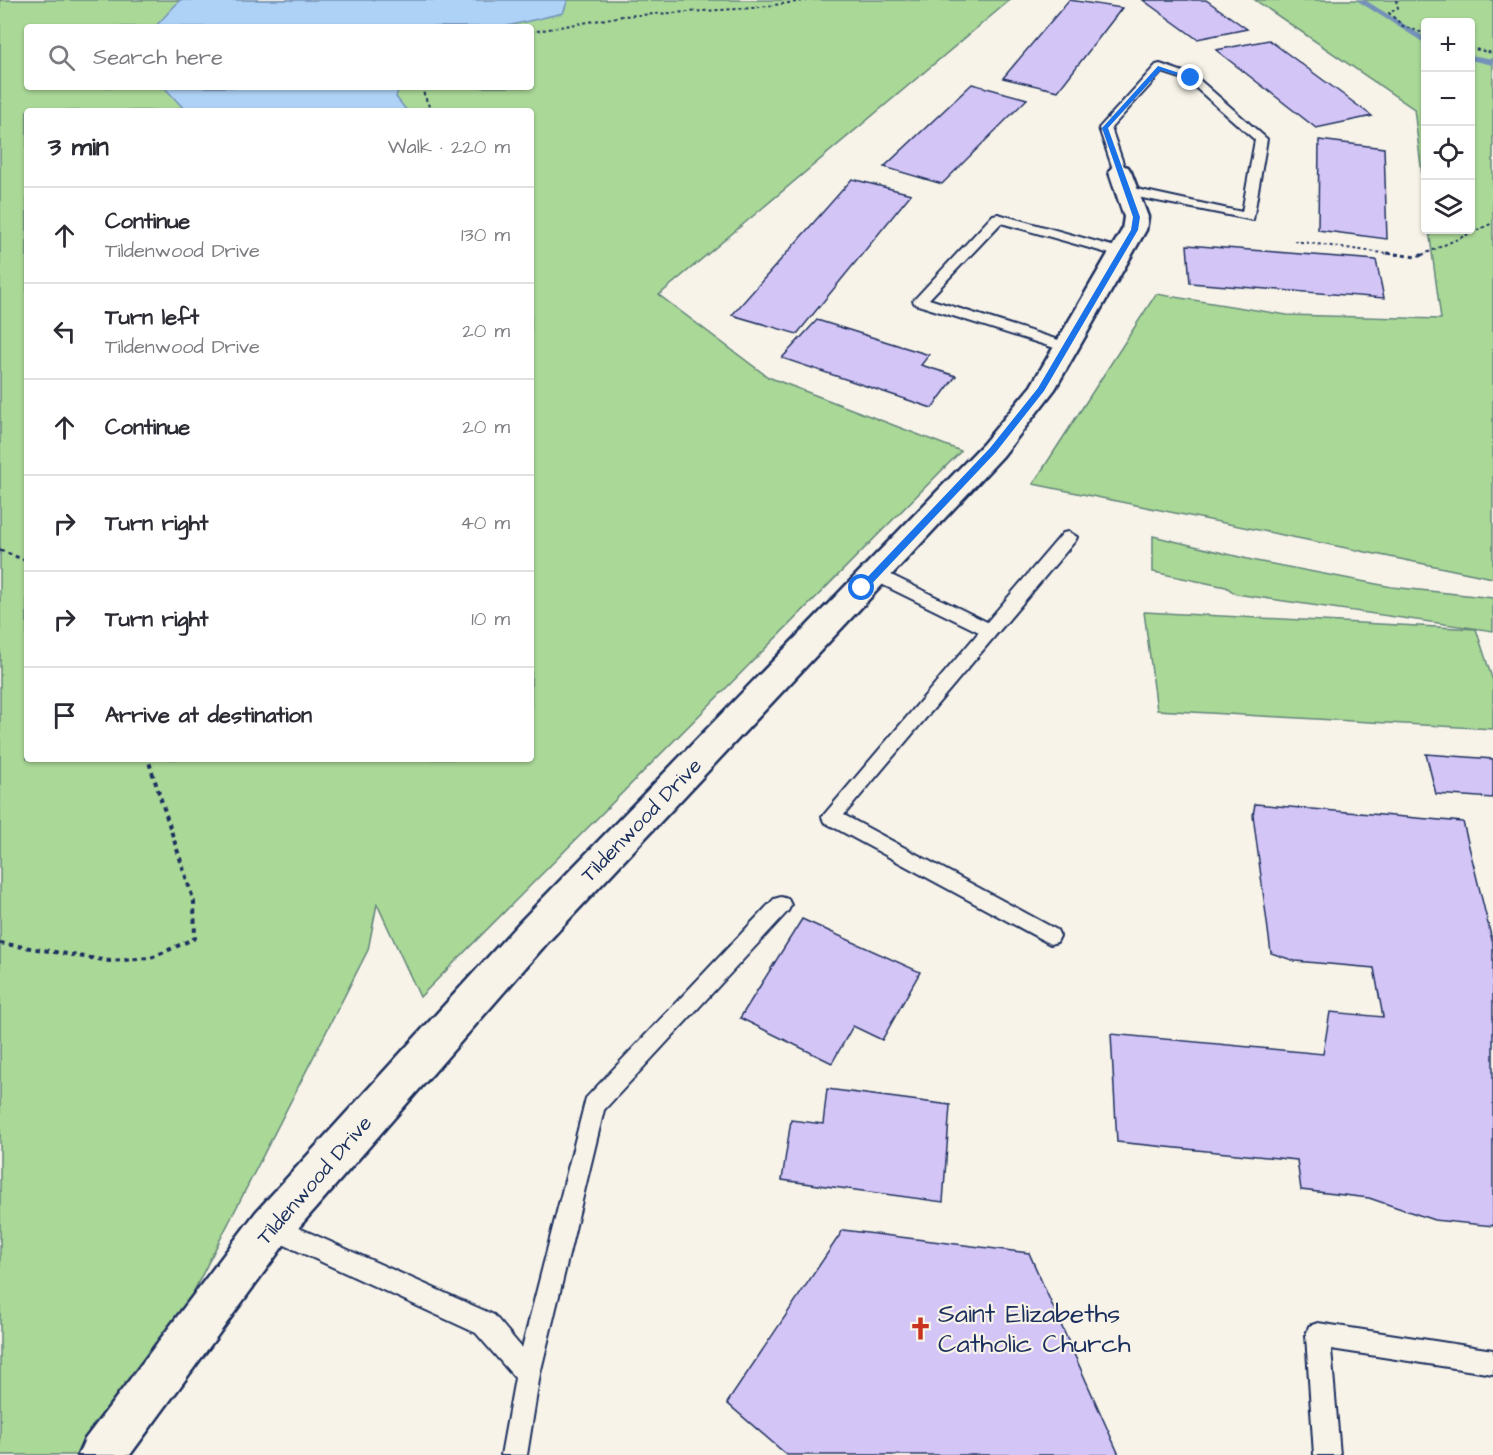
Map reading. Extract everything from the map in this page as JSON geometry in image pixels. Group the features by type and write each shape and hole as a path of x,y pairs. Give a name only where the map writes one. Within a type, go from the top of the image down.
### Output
{"street":[{"name":"Tildenwood Drive","path":"100,1455 271,1227 533,933 993,450 1041,389 1134,230 1136,217 1123,181"}],"lane":[{"path":"1160,67 1191,78 1261,138 1248,217 1123,181 1105,128 1160,67"},
{"path":"1066,347 920,301 998,218 1121,253"},
{"path":"1050,936 831,817 1069,537"},
{"path":"875,574 990,630"},
{"path":"514,1455 528,1374 594,1105 781,905"},
{"path":"271,1227 486,1324 528,1374"},
{"path":"1327,1455 1318,1335 1493,1362"}],"path":[{"path":"534,31 654,12 775,7 811,0"},
{"path":"1396,0 1398,8 1389,13 1403,26 1421,33"},
{"path":"1475,49 1493,53"},
{"path":"422,90 429,108"},
{"path":"1294,241 1417,257 1493,223"},
{"path":"0,550 24,560"},
{"path":"0,943 109,961 151,958 195,938 194,902 149,762"}],"green space":[{"path":"0,0 1010,0 659,295 768,377 961,451 420,997 377,904 368,950 130,1416 88,1455 0,1455"},
{"path":"1255,0 1493,0 1493,578 1033,484 1156,294 1287,315 1441,319 1430,234 1475,234 1475,18 1421,18 1421,166 1414,109"},
{"path":"1153,536 1256,561 1392,587 1493,598 1493,631 1236,594 1226,587 1153,572"},
{"path":"1144,612 1476,629 1493,681 1493,729 1157,710"}],"water":[{"path":"180,0 568,0 563,13 516,24 158,24"},
{"path":"167,90 398,90 396,97 405,108 183,108"}],"building":[{"path":"1069,0 1122,8 1058,91 1003,78"},
{"path":"1143,0 1206,0 1247,29 1197,39"},
{"path":"1269,40 1372,116 1316,128 1216,50"},
{"path":"972,84 1027,99 942,184 884,167"},
{"path":"1319,140 1384,148 1387,239 1318,230"},
{"path":"852,179 911,194 797,334 732,315"},
{"path":"1187,245 1376,260 1384,298 1190,283"},
{"path":"817,320 929,355 921,365 956,376 932,408 782,358"},
{"path":"1426,754 1493,759 1493,798 1436,794"},
{"path":"1255,804 1463,822 1493,944 1493,1226 1434,1220 1369,1198 1301,1190 1297,1160 1117,1142 1111,1034 1323,1054 1330,1012 1383,1017 1374,968 1295,961 1271,953 1253,815"},
{"path":"802,919 920,972 882,1040 853,1026 832,1063 740,1018"},
{"path":"827,1089 950,1105 943,1202 782,1180 791,1120 823,1124"},
{"name":"Saint Elizabeths Catholic Church","path":"843,1230 1029,1253 1119,1455 787,1455 727,1403"}],"waterway":[{"path":"1360,0 1421,39"},
{"path":"1475,58 1493,62"}],"place":[{"name":"Saint Elizabeths Catholic Church","path":"920,1328"}],"route":[{"path":"862,588 993,450 1041,389 1134,230 1136,217 1105,128 1160,67 1191,78"}]}
